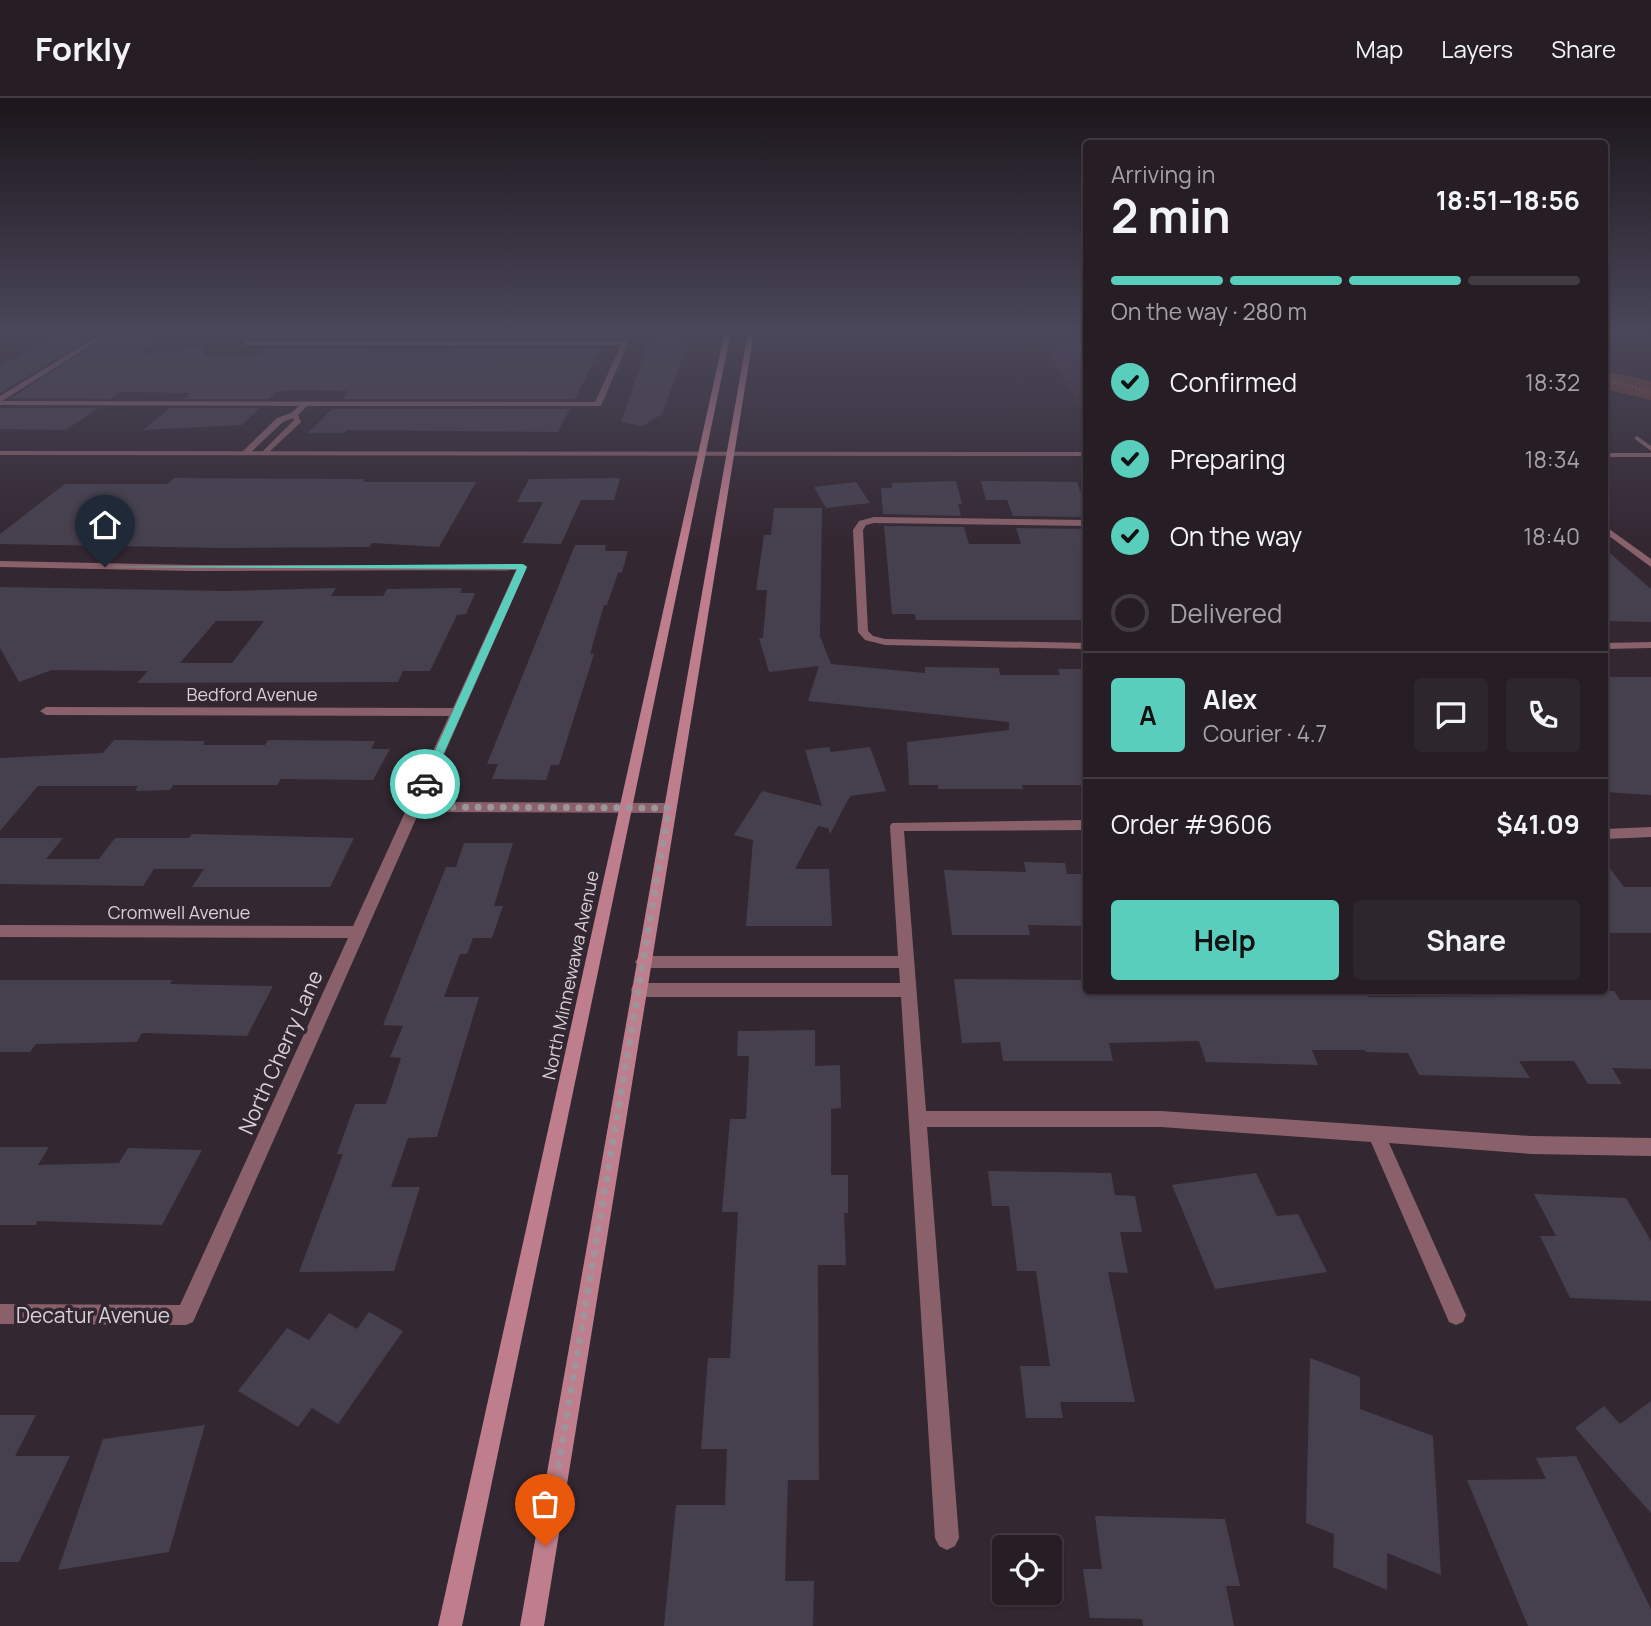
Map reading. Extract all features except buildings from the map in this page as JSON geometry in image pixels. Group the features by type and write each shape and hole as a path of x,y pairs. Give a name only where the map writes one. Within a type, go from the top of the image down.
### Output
{"main road":[{"name":"North Minnewawa Avenue","path":"450,1626 713,403"},
{"path":"532,1626 740,403"}],"street":[{"path":"245,453 280,420 294,415 306,403"},
{"path":"396,403 598,403"},
{"path":"266,453 298,420 294,415"},
{"path":"268,432 286,432"},
{"path":"0,453 1083,454"},
{"path":"1608,455 1651,455"},
{"path":"1083,523 874,520 862,523 859,530 863,632 869,638 885,642 1083,646"},
{"path":"1608,531 1651,564"},
{"name":"North Cherry Lane","path":"0,564 193,568 523,567 186,1315"},
{"path":"1608,646 1651,645"},
{"name":"Bedford Avenue","path":"46,711 458,712"},
{"path":"415,807 669,808"},
{"path":"947,1538 897,826 1083,825"},
{"path":"1608,834 1651,832"},
{"name":"Cromwell Avenue","path":"0,931 359,932"},
{"path":"643,962 906,962"},
{"path":"639,990 908,990"},
{"path":"918,1119 1161,1119 1531,1145 1651,1147"},
{"path":"1376,1134 1456,1315"},
{"name":"Decatur Avenue","path":"0,1314 186,1315"}],"lane":[{"path":"1651,434 1637,438 1651,449"}],"way so far":[{"path":"425,784 415,807 669,808 545,1546"}],"route":[{"path":"105,567 523,567 425,784"}]}
